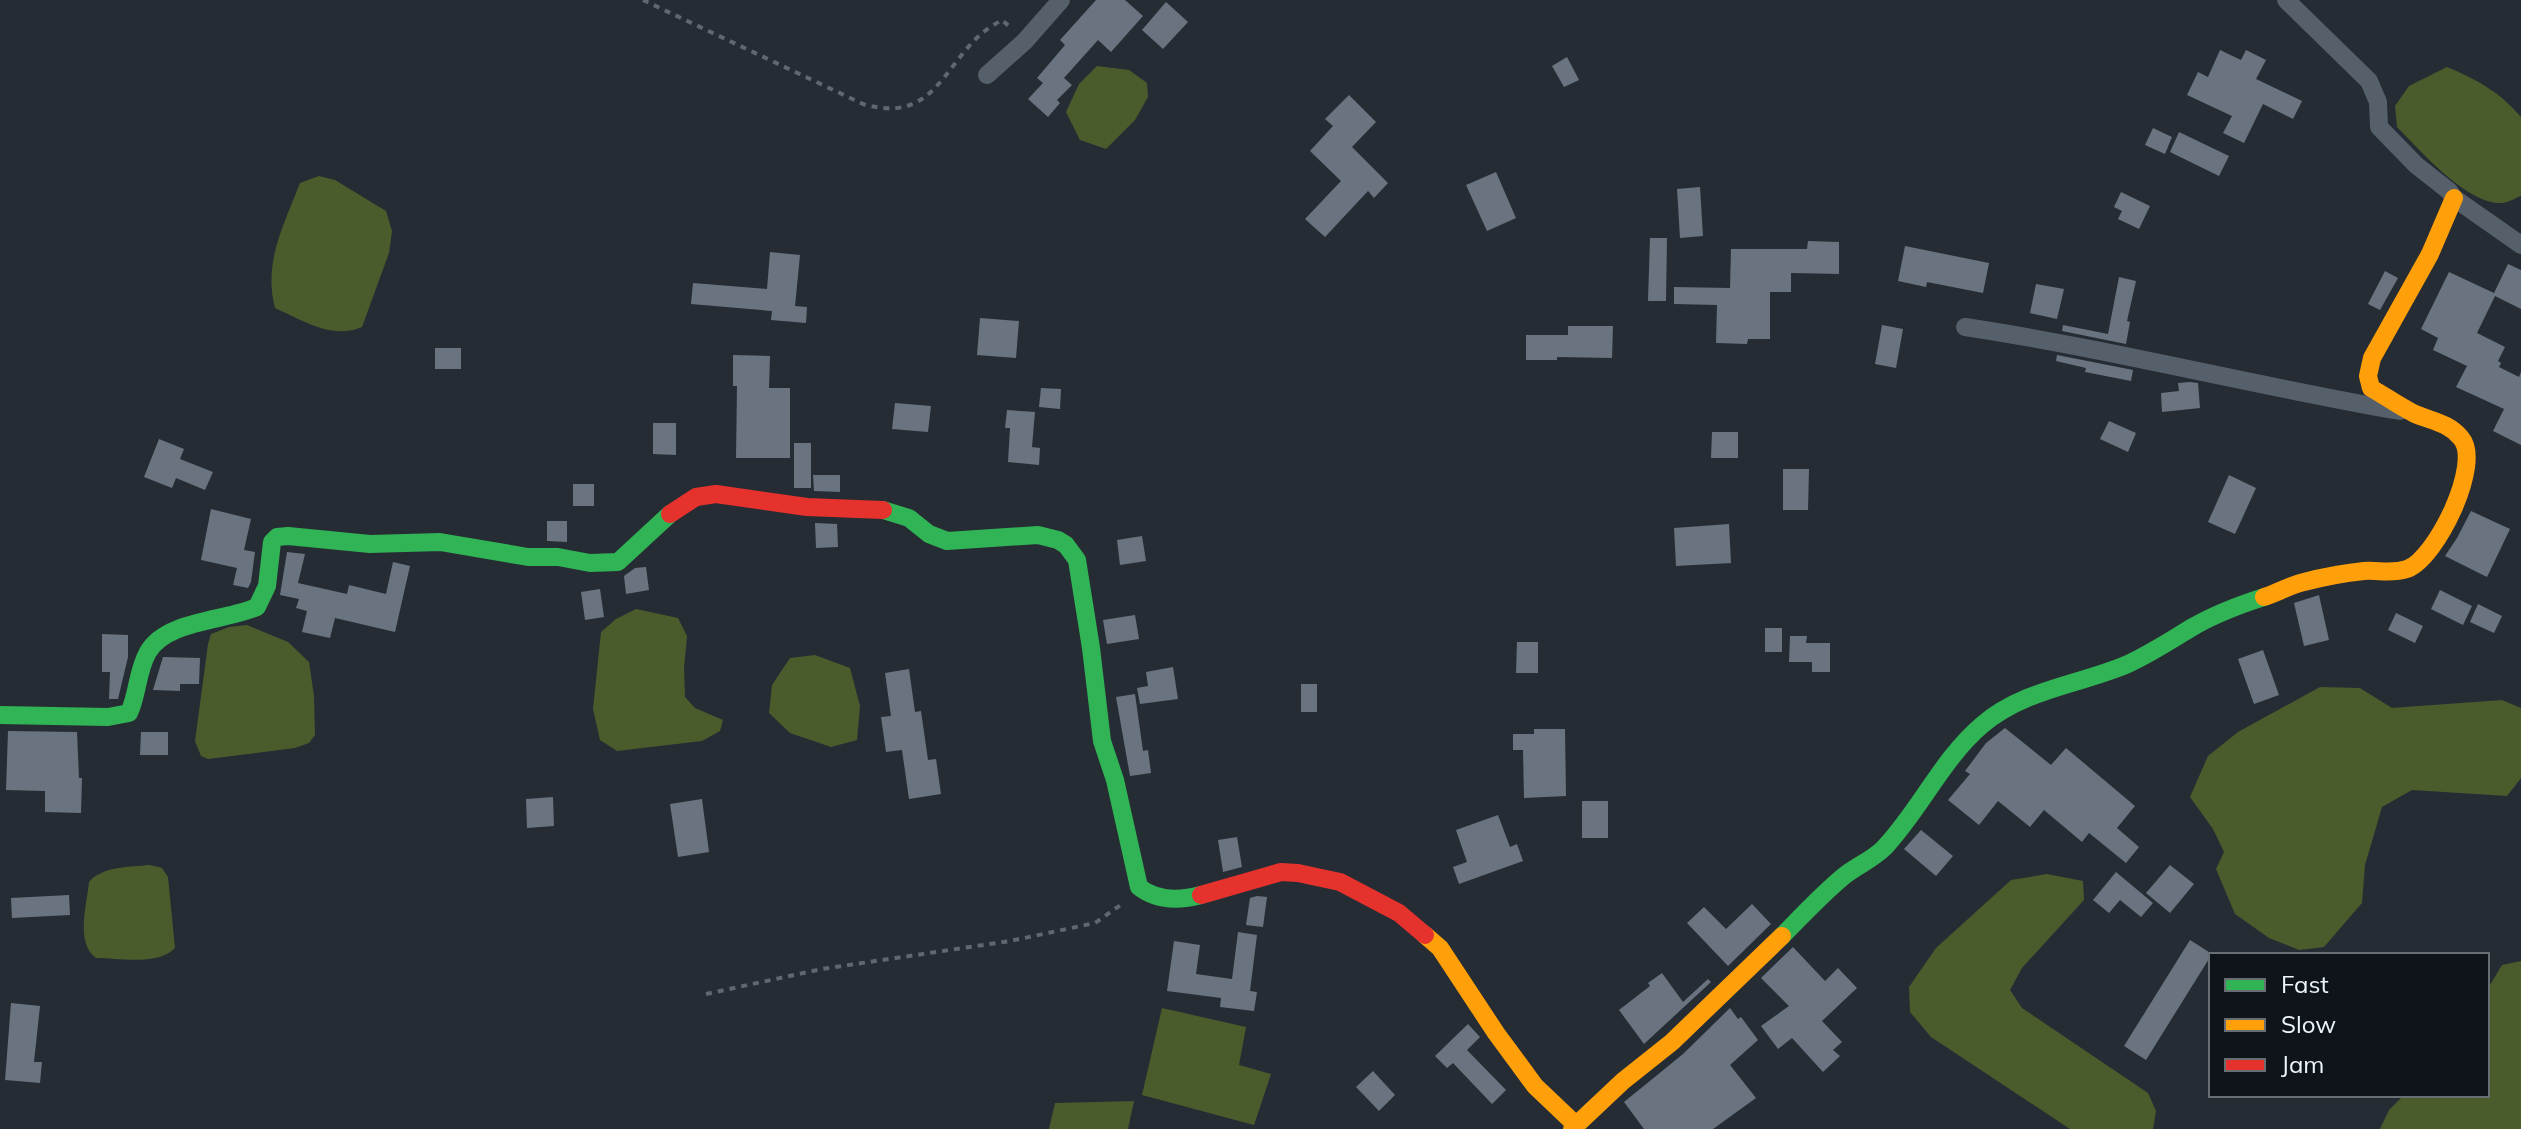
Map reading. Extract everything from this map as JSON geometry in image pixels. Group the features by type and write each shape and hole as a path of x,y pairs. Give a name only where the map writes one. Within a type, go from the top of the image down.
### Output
{"street":[{"path":"987,75 1025,41 1061,0"},
{"path":"2286,0 2369,81 2378,102 2379,127 2454,198 2521,245"},
{"path":"2415,414 2371,388 2368,376 2372,358 2430,254 2454,198"},
{"path":"0,715 108,717 129,713 137,699 144,660 151,646 175,630 235,616 257,607 267,586 272,542 277,537 370,544 440,542 528,557 558,557 607,564 618,562 678,507 696,497 716,494 807,507 889,510 947,541 1038,535 1058,540 1077,560 1102,741 1115,780 1131,863 1139,887 1152,897 1193,897 1281,872 1298,873 1340,882 1388,907 1440,948 1535,1086 1574,1127 1623,1081 1672,1042 1843,877 1881,851 1912,816 1960,745 1984,723 2007,707 2054,687 2126,665 2241,604 2302,582 2366,571 2387,573 2409,569 2424,557 2443,531 2456,505 2467,454 2464,440 2434,419 2133,357 1965,327"}],"path":[{"path":"643,0 863,104 882,110 917,102 935,90 981,34 1002,20 1025,41"},
{"path":"706,994 822,969 1010,941 1095,923 1129,900 1152,897"}],"shaded area":[{"path":"1097,66 1129,70 1147,83 1148,97 1135,120 1106,149 1080,140 1066,112 1079,84"},
{"path":"2447,67 2487,87 2521,117 2521,196 2503,203 2489,202 2475,196 2431,162 2397,127 2395,106 2409,86"},
{"path":"319,176 335,180 386,211 392,231 389,253 362,327 351,330 317,327 275,308 273,259 282,229 300,183"},
{"path":"636,609 678,618 687,636 685,697 695,708 723,720 720,731 702,741 617,751 600,740 593,709 601,632 616,619"},
{"path":"247,625 288,642 309,662 315,735 309,743 295,748 208,759 201,756 195,741 208,644 211,634 229,627"},
{"path":"815,655 850,668 860,706 857,740 831,747 790,733 769,713 772,685 790,658"},
{"path":"2320,687 2360,688 2392,708 2502,700 2521,708 2521,778 2507,796 2412,790 2382,807 2365,865 2362,903 2324,947 2299,950 2269,938 2235,914 2216,869 2224,852 2213,829 2190,797 2208,756 2238,732"},
{"path":"150,865 162,868 168,877 175,948 168,954 149,959 96,958 86,943 84,933 89,882 109,870"},
{"path":"2047,874 2083,881 2084,900 2022,968 2010,990 2022,1008 2148,1093 2156,1111 2153,1129 2070,1129 1931,1037 1910,1012 1909,987 1936,948 2011,880"},
{"path":"2521,961 2521,1129 2380,1129 2389,1110 2402,1097 2489,1097 2489,987 2502,965"},
{"path":"1162,1008 1246,1027 1239,1065 1271,1074 1254,1125 1142,1095"},
{"path":"1134,1101 1128,1129 1049,1129 1055,1103"}],"building":[{"path":"1096,0 1125,0 1143,16 1111,52 1098,40 1064,78 1072,85 1057,100 1060,103 1048,117 1028,99 1043,83 1037,78 1065,45 1060,40"},
{"path":"1166,2 1188,22 1163,49 1142,30"},
{"path":"2220,50 2241,60 2246,50 2266,60 2256,79 2302,101 2293,119 2263,104 2244,143 2223,133 2232,116 2187,95 2198,72 2208,77"},
{"path":"1567,57 1579,80 1564,87 1552,66"},
{"path":"1349,95 1376,122 1352,147 1388,183 1374,198 1368,191 1325,237 1305,219 1341,181 1310,151 1333,126 1325,119"},
{"path":"2153,128 2172,137 2165,154 2145,145"},
{"path":"2179,132 2229,156 2219,176 2170,152"},
{"path":"1496,172 1516,218 1487,231 1466,185"},
{"path":"1700,187 1703,236 1680,238 1677,189"},
{"path":"2121,192 2150,206 2139,229 2118,219 2122,211 2114,207"},
{"path":"1650,238 1667,238 1666,301 1648,301"},
{"path":"1808,241 1839,242 1839,274 1791,273 1791,292 1770,292 1770,339 1748,339 1747,344 1716,343 1717,305 1674,304 1674,287 1730,288 1731,249 1807,249"},
{"path":"1905,246 1989,263 1983,293 1927,282 1926,287 1898,281"},
{"path":"770,252 800,255 795,306 807,307 806,323 771,320 772,311 691,304 693,283 767,289"},
{"path":"2508,264 2521,270 2521,309 2495,296 2477,333 2505,347 2498,361 2501,363 2499,367 2519,377 2521,372 2521,445 2493,431 2504,409 2456,387 2467,366 2433,350 2438,338 2421,329 2449,272 2494,293"},
{"path":"2385,271 2398,278 2380,310 2368,304"},
{"path":"2119,277 2136,281 2127,321 2130,322 2126,344 2062,331 2063,325 2108,334"},
{"path":"2036,284 2064,289 2057,319 2030,313"},
{"path":"980,318 1019,321 1016,358 977,355"},
{"path":"1882,325 1903,329 1896,368 1875,364"},
{"path":"1568,326 1613,326 1612,358 1526,360 1526,335 1568,335"},
{"path":"435,348 461,348 461,369 435,369"},
{"path":"733,355 770,356 769,388 790,388 790,458 736,458 737,386 733,386"},
{"path":"2057,355 2133,370 2131,381 2085,372 2086,368 2056,361"},
{"path":"2178,383 2198,383 2200,408 2162,412 2161,393 2179,391"},
{"path":"1041,388 1061,389 1060,409 1039,407"},
{"path":"895,403 931,406 928,432 892,429"},
{"path":"1007,410 1035,412 1032,447 1040,448 1039,465 1008,462 1010,428 1005,428"},
{"path":"2109,421 2136,433 2128,452 2100,439"},
{"path":"653,423 676,423 676,455 653,454"},
{"path":"1712,432 1738,432 1738,458 1711,458"},
{"path":"159,439 184,449 180,459 213,472 205,490 176,478 172,488 144,477"},
{"path":"794,443 811,443 811,488 794,488"},
{"path":"1783,469 1809,469 1808,510 1783,510"},
{"path":"813,475 840,475 840,492 814,491"},
{"path":"2229,475 2256,488 2235,534 2208,522"},
{"path":"573,484 594,484 594,506 573,506"},
{"path":"211,509 251,519 244,550 255,552 248,588 233,585 237,568 201,560"},
{"path":"2471,511 2510,529 2487,577 2445,556"},
{"path":"547,521 567,521 567,542 547,541"},
{"path":"815,523 837,524 838,547 816,548"},
{"path":"1729,524 1731,563 1676,566 1674,528"},
{"path":"1142,536 1146,561 1120,565 1117,540"},
{"path":"287,552 305,554 298,583 347,594 349,585 386,594 393,562 410,566 395,632 335,618 330,638 302,632 307,611 296,608 299,599 280,595"},
{"path":"646,567 649,590 626,594 624,576 635,568"},
{"path":"600,589 604,617 585,620 581,592"},
{"path":"2440,590 2472,606 2463,625 2431,609"},
{"path":"2319,595 2329,640 2304,646 2294,603"},
{"path":"2478,604 2502,616 2494,633 2470,622"},
{"path":"2396,613 2423,626 2415,643 2388,630"},
{"path":"1135,615 1139,639 1107,644 1103,620"},
{"path":"1765,628 1782,628 1782,652 1765,652"},
{"path":"102,634 128,635 128,657 118,699 109,699 110,672 102,672"},
{"path":"1790,636 1807,636 1806,643 1830,643 1830,672 1812,672 1812,662 1789,662"},
{"path":"1517,642 1538,642 1538,673 1516,673"},
{"path":"2263,650 2279,695 2254,704 2238,659"},
{"path":"163,657 200,658 199,684 180,684 180,691 153,690"},
{"path":"1173,667 1178,699 1140,704 1137,688 1148,686 1146,672"},
{"path":"909,669 915,712 921,711 928,760 936,759 941,794 909,799 902,750 886,752 881,717 891,716 885,673"},
{"path":"1301,684 1317,684 1317,712 1301,712"},
{"path":"1135,694 1143,751 1148,750 1151,773 1130,776 1116,697"},
{"path":"2005,728 2051,765 2066,748 2135,806 2117,828 2139,847 2126,863 2089,833 2082,842 2044,810 2030,827 1998,801 1979,825 1948,800 1970,774 1965,771 1986,743"},
{"path":"1534,729 1565,729 1566,796 1524,798 1523,750 1513,750 1513,734 1534,734"},
{"path":"8,731 77,732 79,778 82,778 81,813 45,812 45,791 6,790"},
{"path":"141,732 168,732 168,755 140,755"},
{"path":"553,797 554,826 527,828 526,799"},
{"path":"702,799 709,852 678,857 670,804"},
{"path":"1582,801 1608,801 1608,838 1582,838"},
{"path":"1498,815 1510,847 1517,844 1523,861 1459,884 1453,867 1467,862 1456,830"},
{"path":"1921,830 1953,856 1936,876 1904,849"},
{"path":"1237,837 1242,867 1223,872 1218,840"},
{"path":"2170,865 2194,884 2170,913 2146,893"},
{"path":"2116,872 2153,903 2141,917 2120,900 2109,913 2093,900"},
{"path":"69,895 70,915 12,918 11,898"},
{"path":"1267,897 1263,927 1246,925 1250,898"},
{"path":"1752,904 1771,924 1728,966 1687,923 1704,907 1726,929"},
{"path":"1238,932 1257,935 1250,991 1257,992 1254,1011 1220,1007 1221,998 1167,991 1174,941 1200,945 1196,974 1232,979"},
{"path":"2190,940 2210,953 2146,1060 2124,1046"},
{"path":"1793,947 1825,981 1838,968 1857,988 1822,1021 1842,1042 1833,1050 1840,1056 1823,1072 1792,1038 1778,1049 1761,1026 1789,1006 1761,978"},
{"path":"1662,973 1683,1002 1708,979 1711,982 1644,1044 1619,1010"},
{"path":"11,1003 40,1006 34,1062 42,1062 40,1083 5,1080"},
{"path":"1730,1008 1758,1040 1730,1065 1756,1098 1713,1129 1644,1129 1624,1102 1683,1054"},
{"path":"1468,1024 1480,1037 1467,1050 1506,1090 1492,1104 1453,1063 1447,1068 1435,1056"},
{"path":"1373,1071 1395,1095 1379,1111 1356,1087"}],"traffic: fast":[{"path":"883,510 909,518 929,534 947,541 1038,535 1066,545 1077,560 1102,741 1115,780 1139,887 1153,895 1168,898 1201,895"},
{"path":"0,715 108,717 129,713 144,659 157,641 182,627 257,607 267,586 272,542 277,537 370,544 440,542 528,557 558,557 590,563 618,562 670,514"},
{"path":"1782,936 1836,883 1884,848 1955,753 1998,713 2034,695 2128,664 2208,619 2264,597"}],"traffic: slow":[{"path":"2264,597 2299,583 2326,577 2407,569 2419,562 2443,530 2466,468 2466,450 2461,438 2445,425 2413,413 2371,388 2368,376 2372,358 2430,254 2454,198"},
{"path":"1425,935 1440,948 1535,1086 1576,1125"},
{"path":"1572,1129 1623,1081 1672,1042 1782,936"}],"traffic: jam":[{"path":"670,514 696,497 716,494 807,507 883,510"},
{"path":"1201,895 1281,872 1298,873 1340,882 1399,913 1425,935"}]}
